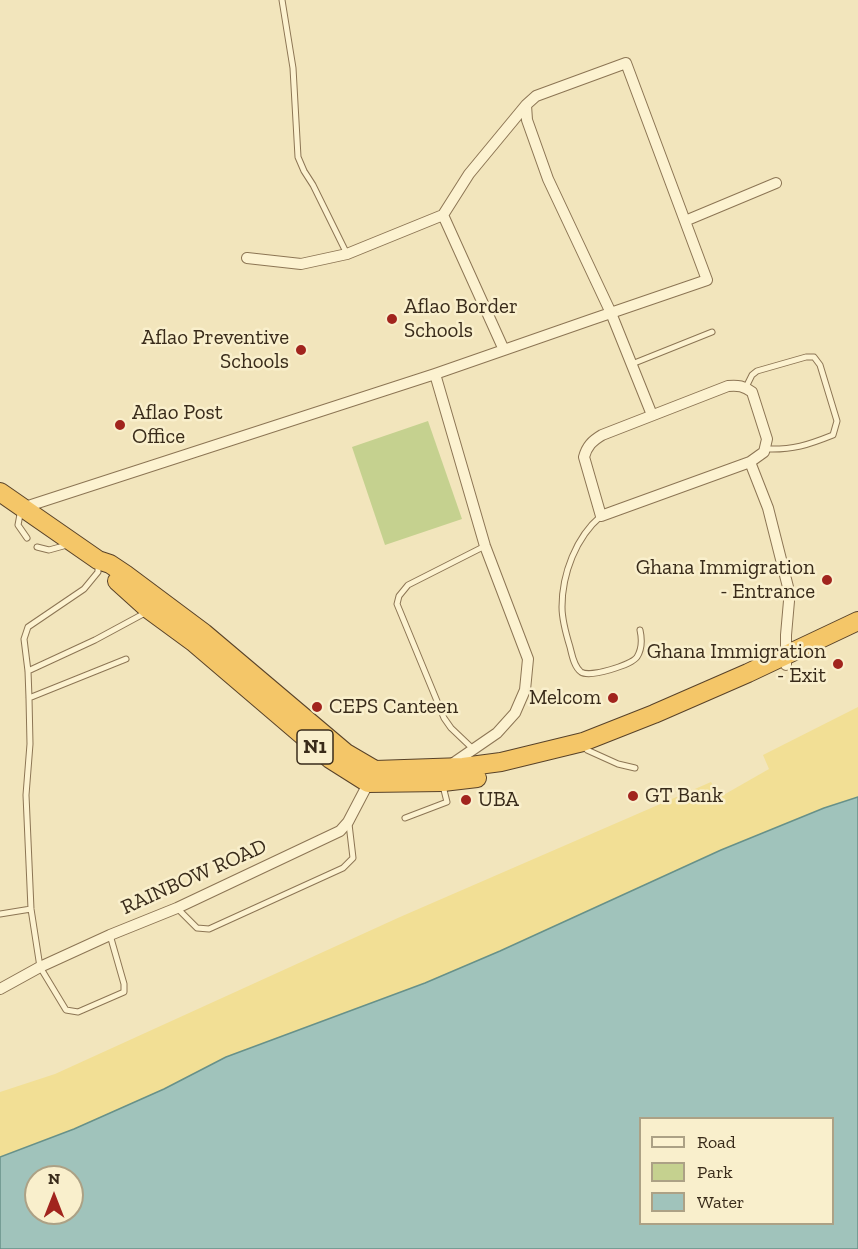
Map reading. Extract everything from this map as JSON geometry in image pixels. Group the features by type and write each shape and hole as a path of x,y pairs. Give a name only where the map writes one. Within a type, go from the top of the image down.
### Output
{"highway":[{"name":"N1","path":"0,492 98,560 148,609 193,642 330,759 371,776"},
{"name":"N1","path":"98,560 110,564 125,574 195,627 371,776"},
{"path":"371,776 496,775 587,750 659,723 786,660 858,621"},
{"path":"445,775 584,742 858,630"}],"street":[{"path":"22,508 435,374 707,280 626,63 536,96 468,174 442,215 347,254 300,264 248,258"},
{"path":"526,105 527,120 548,179 610,313 652,415"},
{"path":"685,221 776,183"},
{"path":"442,215 504,350"},
{"path":"435,374 485,546 528,659 525,690 515,713 497,733 472,748 445,775"},
{"path":"728,386 746,387 752,392 757,404 767,439 766,449 750,462 601,516 586,468 584,457 587,448 592,440 652,415 728,386"},
{"path":"750,462 768,508 788,587 786,660"},
{"name":"RAINBOW ROAD","path":"0,989 40,967 177,908 340,831 348,822 371,776"}],"lane":[{"path":"282,0 293,68 298,157 347,254"},
{"path":"632,364 712,332"},
{"path":"746,387 752,375 757,371 806,357 814,357 820,365 837,421 833,435 803,447 787,450 766,449"},
{"path":"22,508 18,525 27,538"},
{"path":"601,516 582,535 575,549 563,594 562,609 565,631 575,664 581,672 589,674 628,663 636,658 641,648 640,630"},
{"path":"37,547 50,550 72,543"},
{"path":"472,748 444,718 397,604 399,596 408,585 485,546"},
{"path":"98,560 98,572 84,589 28,627 24,639 29,698 30,744 26,795 31,909 40,967 66,1010 78,1012 124,992 124,984 110,935"},
{"path":"28,671 95,640 148,609"},
{"path":"29,698 126,659"},
{"path":"587,750 618,764 635,768"},
{"path":"405,818 447,802 445,775"},
{"path":"177,908 197,928 209,929 343,868 353,858 348,822"},
{"path":"0,914 31,909"}],"green space":[{"path":"428,421 462,519 385,545 352,447"}],"sand":[{"path":"858,707 858,797 824,808 721,850 425,983 226,1057 164,1089 74,1129 0,1157 0,1092 55,1074 400,917 711,782 720,797 769,769 763,755"}],"water":[{"path":"858,797 858,1249 0,1249 0,1157 74,1129 164,1089 226,1057 425,983 721,850 824,808"}],"place":[{"name":"Aflao Border Schools","path":"392,319"},
{"name":"Aflao Preventive Schools","path":"301,350"},
{"name":"Aflao Post Office","path":"120,425"},
{"name":"Ghana Immigration - Entrance","path":"827,580"},
{"name":"Ghana Immigration - Exit","path":"838,664"},
{"name":"Melcom","path":"613,698"},
{"name":"CEPS Canteen","path":"317,707"},
{"name":"GT Bank","path":"633,796"},
{"name":"UBA","path":"466,800"}]}
